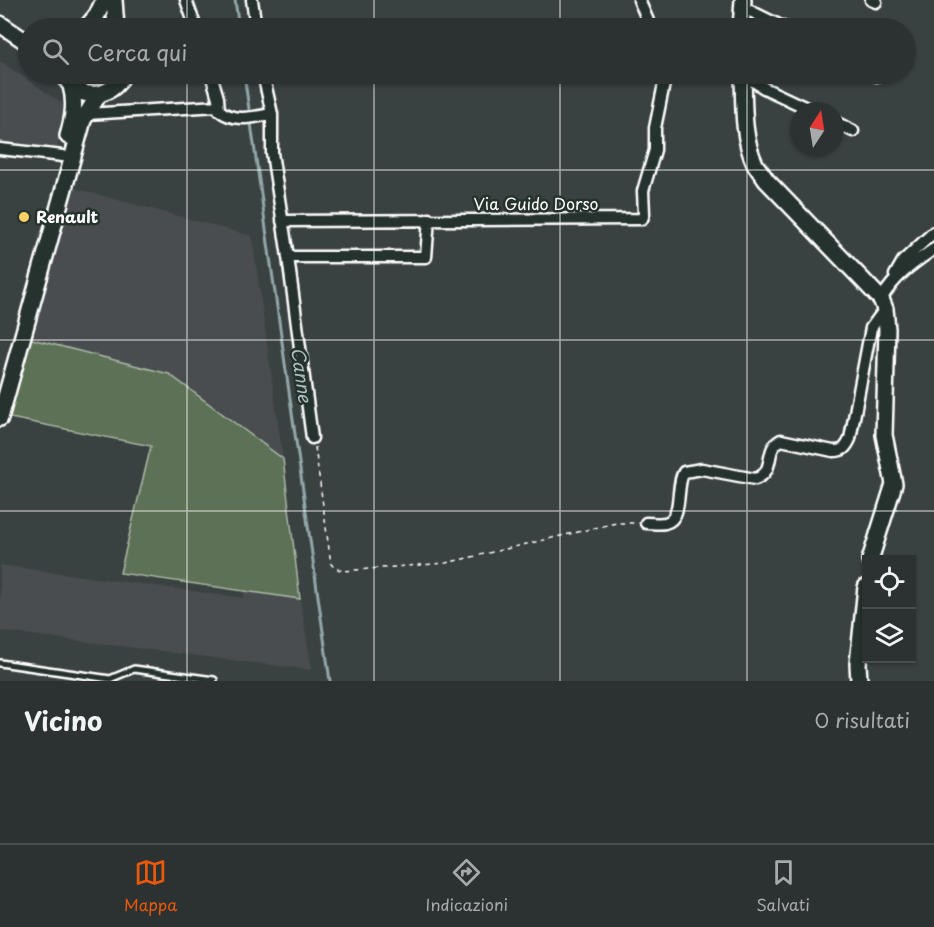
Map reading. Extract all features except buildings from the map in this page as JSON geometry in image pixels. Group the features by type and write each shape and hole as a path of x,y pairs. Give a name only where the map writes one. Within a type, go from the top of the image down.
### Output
{"street":[{"path":"94,18 104,0"},
{"path":"114,0 115,18"},
{"path":"186,0 192,18"},
{"path":"252,0 255,18"},
{"path":"639,0 647,18"},
{"path":"742,18 743,3 768,18"},
{"path":"0,14 18,26"},
{"path":"3,30 18,38"},
{"path":"0,381 74,118 74,102 67,84"},
{"path":"71,84 79,92 89,95 108,91 118,84"},
{"path":"214,84 219,110 224,114 234,119 267,115"},
{"path":"264,84 312,438"},
{"name":"Via Guido Dorso","path":"282,221 642,219 644,214 643,191 655,150 654,128 664,84"},
{"path":"743,84 749,147 755,164 766,180 883,304 887,329 884,435 894,484 872,555"},
{"path":"758,84 794,102"},
{"path":"0,418 83,120 99,94"},
{"path":"87,114 219,106"},
{"path":"844,126 853,131"},
{"path":"0,149 63,156"},
{"path":"288,257 426,257 429,219"},
{"path":"646,523 671,521 675,515 680,478 684,472 702,469 755,479 762,477 767,471 772,450 781,440 833,451 841,451 846,447 850,439 871,328 903,261 934,232"},
{"path":"893,281 907,267 934,249"},
{"path":"860,681 858,664 864,609"}],"lane":[{"path":"0,663 110,679 134,669 214,680"}],"path":[{"path":"312,438 318,461 331,564 343,571 446,563 616,523 646,523"}],"shaded area":[{"path":"0,61 18,73 18,84 34,84 63,104 64,122 57,150 0,144"},
{"path":"70,187 252,236 283,459 169,374 28,338"},
{"path":"0,565 243,598 245,590 300,599 312,670 0,631"}],"green space":[{"path":"28,338 169,374 283,459 300,599 120,573 151,446 5,417"}],"waterway":[{"name":"Canne","path":"235,0 238,18"},
{"name":"Canne","path":"245,84 330,681"}],"place":[{"name":"Renault","path":"24,217"}]}
